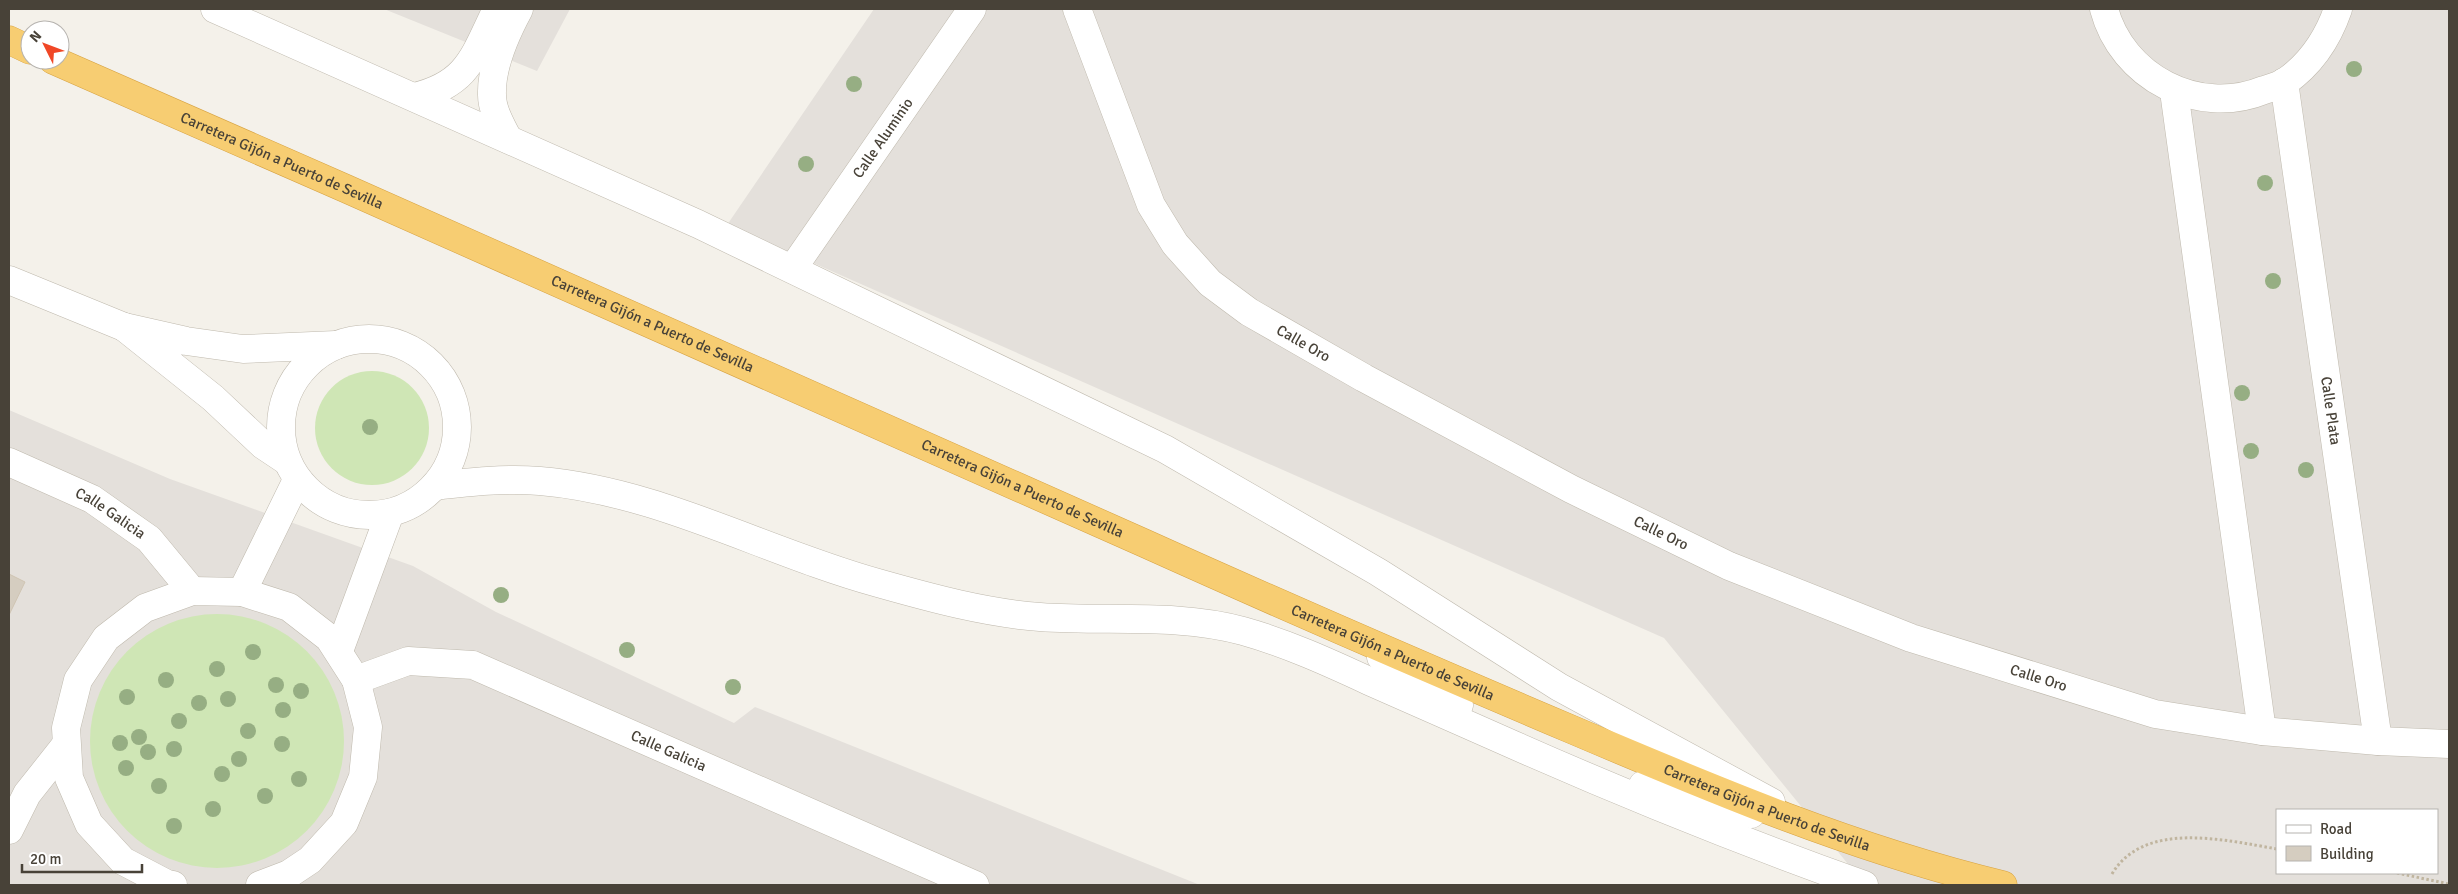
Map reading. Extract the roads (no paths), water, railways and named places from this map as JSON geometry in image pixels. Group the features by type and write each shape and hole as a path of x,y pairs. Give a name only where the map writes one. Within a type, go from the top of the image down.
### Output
{"highway":[{"name":"Carretera Gijón a Puerto de Sevilla","path":"70,68 976,468 1341,632 1715,790 1834,836 1961,875 2003,885"}],"street":[{"path":"215,9 793,268 1165,450 1370,567 1559,687 1834,836"},
{"path":"414,97 436,92 459,76 470,62 497,9"},
{"path":"508,139 496,116 492,95 495,69 508,28 519,9"},
{"name":"Calle Aluminio","path":"793,268 972,9"},
{"name":"Calle Oro","path":"1077,9 1151,205 1175,244 1210,283 1249,312 1364,378 1571,489 1729,566 1911,638 2155,714 2262,731 2378,741 2449,744"},
{"path":"2104,9 2119,44 2143,71 2174,90 2211,100 2249,96 2284,82 2311,60 2330,31 2338,9"},
{"name":"Calle Plata","path":"2284,82 2378,741"},
{"path":"2174,90 2262,731"},
{"path":"9,280 124,327 186,341 243,349 338,344 363,339 389,341 413,351 434,367 448,388 456,413 456,439 449,464 435,486 415,503 390,513 364,516 339,511 316,499 292,471 213,398 124,327"},
{"path":"242,592 292,471 281,440 281,418 287,394 298,373 316,356 338,344"},
{"name":"Calle Galicia","path":"9,462 92,499 149,539 192,591"},
{"path":"435,486 507,479 543,481 592,489 637,500 704,521 880,584 984,609 1038,617 1166,618 1242,631 1326,661 1546,760 1667,811 1864,885"},
{"path":"339,651 390,513"},
{"path":"173,885 167,884 123,861 89,824 69,778 65,746 66,728 78,680 106,638 145,608 192,591 242,592 289,607 328,638 339,651 356,680 368,728 364,777 344,823 310,860 288,880 260,885"},
{"path":"1341,632 1546,760 1834,836"},
{"name":"Calle Galicia","path":"356,680 408,660 473,665 975,885"},
{"path":"9,830 27,794 65,746"}]}
